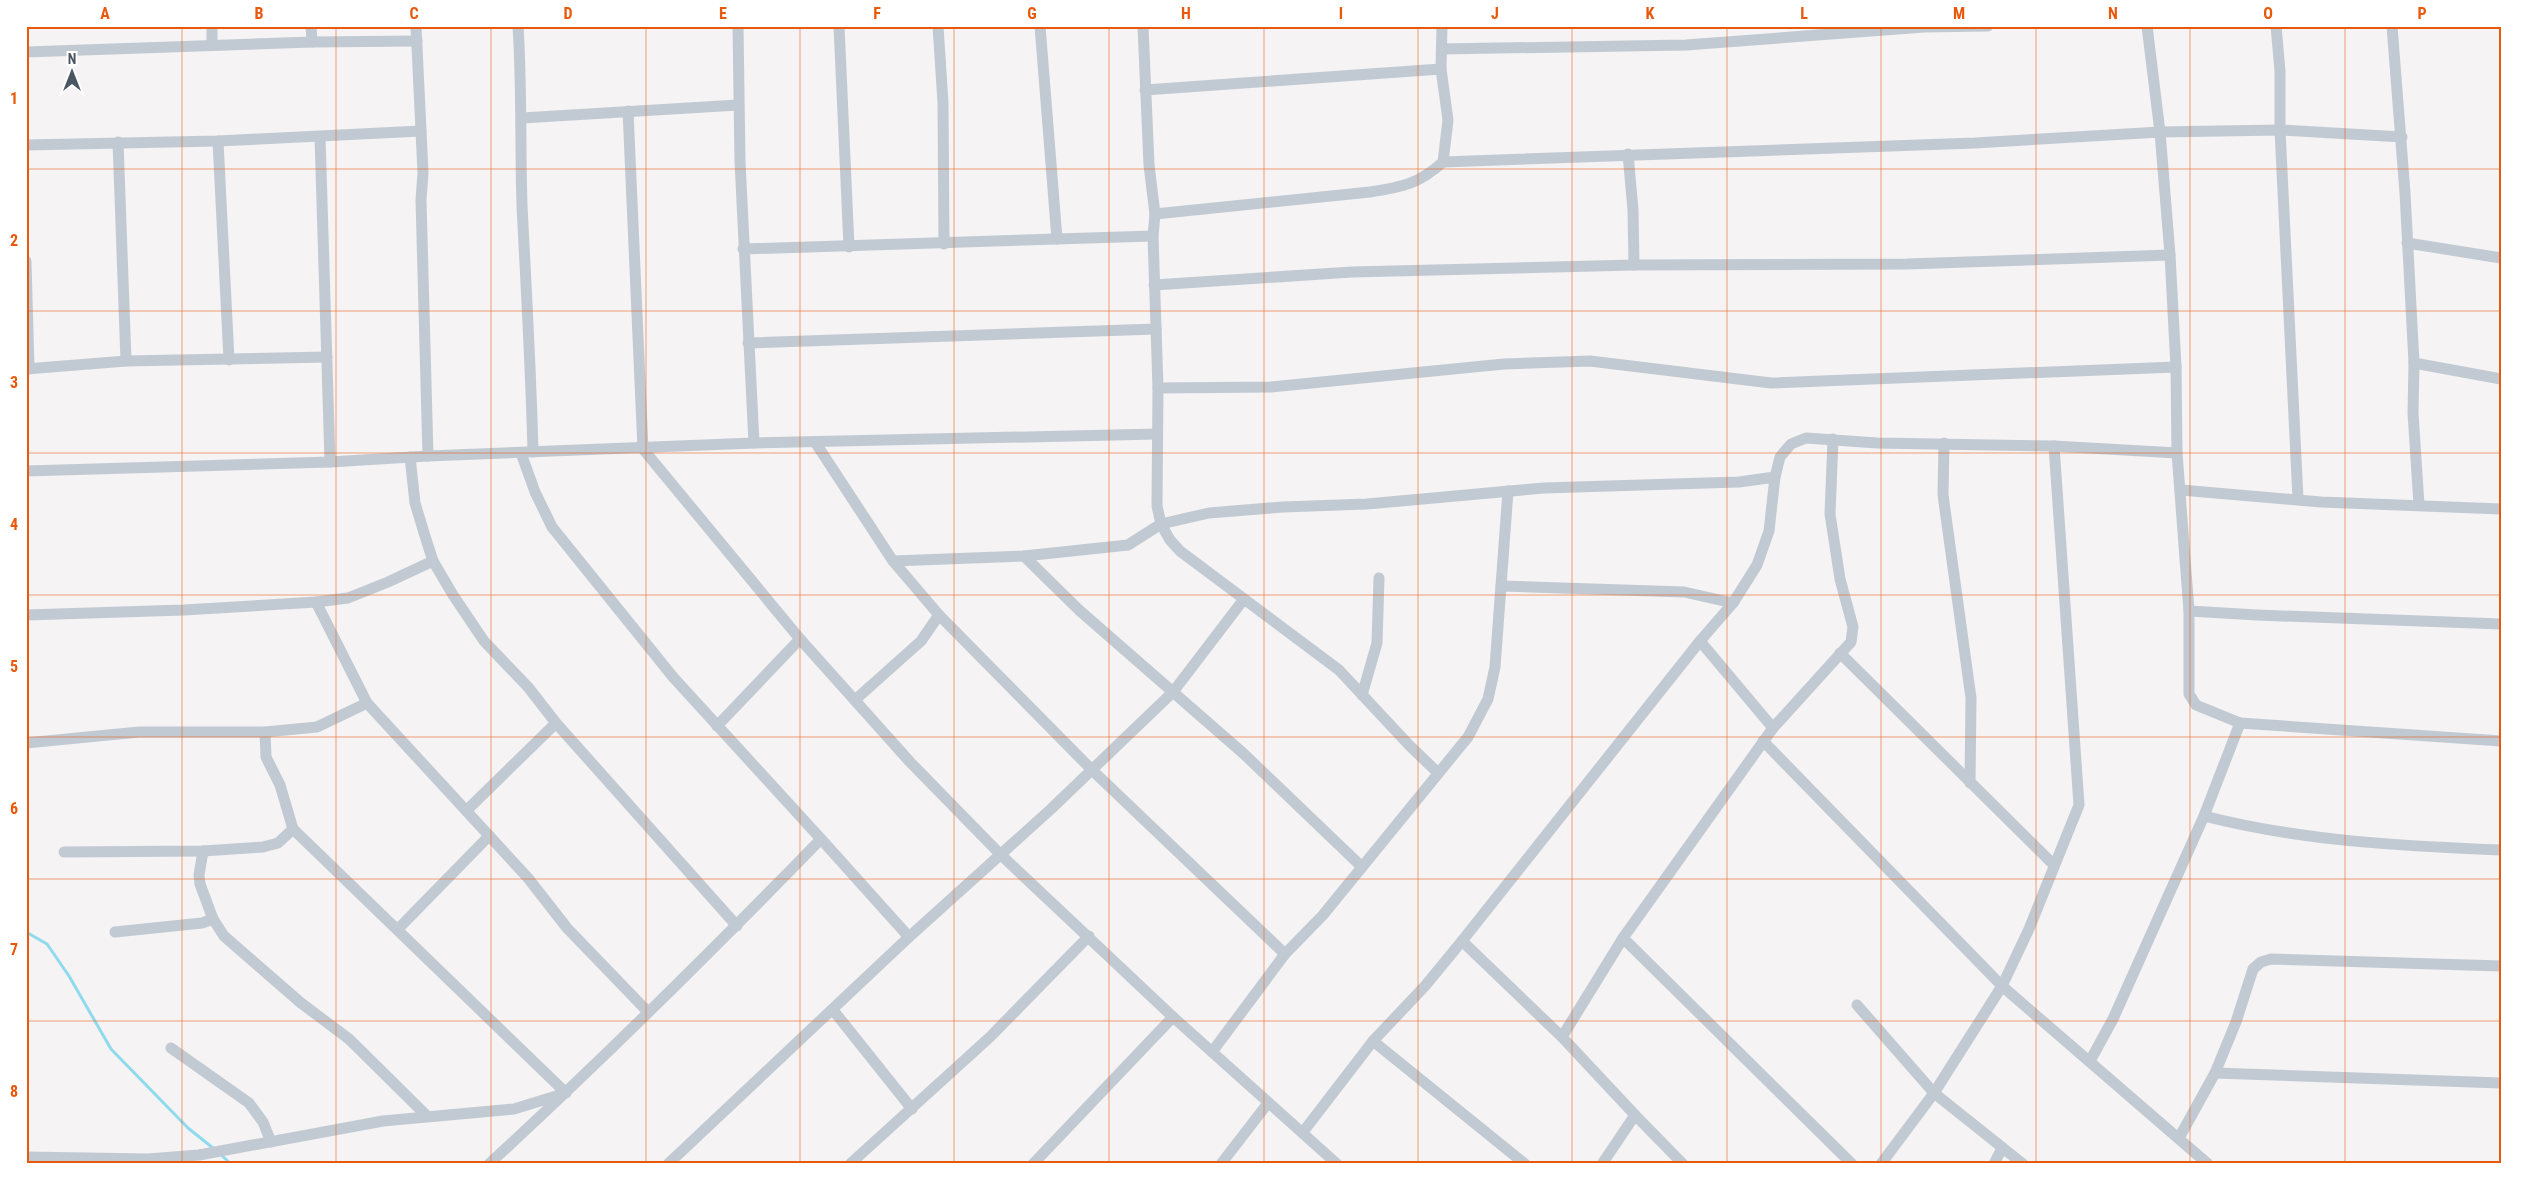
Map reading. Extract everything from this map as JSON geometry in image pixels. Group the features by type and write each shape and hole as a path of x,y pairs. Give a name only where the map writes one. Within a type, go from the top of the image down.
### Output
{"street":[{"path":"212,26 212,45"},
{"path":"311,26 312,42"},
{"path":"416,26 421,131 428,456"},
{"path":"518,26 522,118 522,203 530,334 527,452 535,492 552,527 673,677 909,936"},
{"path":"738,26 738,105 743,249 754,443"},
{"path":"839,26 849,247"},
{"path":"938,26 943,103 944,244"},
{"path":"1040,26 1057,238"},
{"path":"1143,26 1145,90 1154,214 1154,285 1158,388 1156,506 1161,524 1170,540 1180,551 1339,670 1437,772"},
{"path":"1154,214 1250,206 1400,187 1427,177 1443,162 1448,120 1441,69 1442,26"},
{"path":"1442,49 1677,45 1924,27 1988,26"},
{"path":"2147,26 2160,132 2170,255 2176,367 2177,453 2188,610 2189,694 2196,705 2240,723 2501,741"},
{"path":"2276,26 2280,71 2280,130 2298,499"},
{"path":"2392,26 2397,105 2402,137 2414,362 2413,413 2418,505"},
{"path":"26,52 312,42 417,41"},
{"path":"1145,90 1441,69"},
{"path":"522,118 738,105"},
{"path":"628,111 643,449 800,639 910,762 1000,854 1173,1017 1337,1164"},
{"path":"1443,162 1975,143 2160,132 2280,130 2402,137"},
{"path":"26,145 218,141 421,131"},
{"path":"320,137 330,462"},
{"path":"218,141 229,360"},
{"path":"118,142 126,361"},
{"path":"1628,154 1634,265"},
{"path":"743,249 1153,236"},
{"path":"2407,243 2501,258"},
{"path":"1154,285 1352,272 1634,265 1907,264 2170,255"},
{"path":"26,261 27,369 126,361 327,358"},
{"path":"748,343 1156,329"},
{"path":"1158,388 1270,387 1504,364 1590,361 1771,382 2176,367"},
{"path":"2414,362 2501,379"},
{"path":"26,470 330,462 428,456 643,449 754,443 1157,434"},
{"path":"1303,1132 1373,1041 1425,986 1462,941 1700,641 1733,603 1757,565 1769,531 1774,477 1780,457 1791,444 1806,438 1877,443 2054,446 2177,453"},
{"path":"1562,1037 1623,938 1763,741 1850,642 1853,627 1840,579 1830,514 1833,439"},
{"path":"815,442 893,562 939,615 1092,770 1285,954"},
{"path":"1944,443 1943,495 1971,698 1970,783"},
{"path":"1881,1164 1934,1092 2002,986 2029,929 2079,805 2054,446"},
{"path":"410,457 416,503 433,561 453,596 484,641 528,686 556,723 589,757 737,926"},
{"path":"893,562 1024,556 1128,545 1161,524 1208,513 1283,507 1367,504 1508,491 1739,482 1774,477"},
{"path":"2181,490 2298,499 2501,509"},
{"path":"1212,1052 1285,954 1323,915 1407,814 1437,772 1468,737 1488,699 1495,667 1508,491"},
{"path":"1024,556 1079,610 1244,754 1362,868"},
{"path":"26,614 184,610 316,602 348,598 433,561"},
{"path":"1362,695 1377,643 1379,578"},
{"path":"1501,586 1684,592 1733,603"},
{"path":"668,1164 833,1010 909,936 1092,770 1173,692 1244,599"},
{"path":"316,602 367,703 528,878 567,928 648,1012"},
{"path":"2188,610 2257,615 2501,624"},
{"path":"856,700 920,641 939,615"},
{"path":"717,726 800,639"},
{"path":"1700,641 1773,728"},
{"path":"1840,653 2054,866"},
{"path":"26,743 139,732 265,732 317,727 367,703"},
{"path":"467,810 556,723"},
{"path":"2090,1061 2113,1019 2204,816 2240,723"},
{"path":"265,732 266,757 280,785 293,829 566,1093"},
{"path":"1763,741 2002,986 2208,1164"},
{"path":"2204,816 2252,828 2373,845 2501,850"},
{"path":"64,852 202,851 278,843 293,829"},
{"path":"398,929 489,836"},
{"path":"488,1164 566,1093 737,926 821,839"},
{"path":"202,851 199,875 212,919 238,949 301,1003 349,1039 427,1116"},
{"path":"115,932 202,923 212,919"},
{"path":"850,1164 990,1037 1088,936"},
{"path":"1623,938 1852,1164"},
{"path":"1462,941 1562,1037 1683,1164"},
{"path":"2179,1138 2215,1073 2236,1022 2252,968 2261,962 2271,959 2501,966"},
{"path":"1857,1005 1934,1092 2023,1164"},
{"path":"833,1010 912,1109"},
{"path":"1033,1164 1173,1017"},
{"path":"1373,1041 1525,1164"},
{"path":"171,1048 249,1103 263,1122 271,1142"},
{"path":"2215,1073 2501,1083"},
{"path":"26,1158 74,1161 148,1159 199,1155 383,1121 514,1109 566,1093"},
{"path":"1220,1164 1268,1103"},
{"path":"1602,1164 1635,1115"},
{"path":"1994,1164 2002,1148"}],"waterway":[{"path":"26,932 47,944 69,976 111,1049 188,1128 213,1148"},
{"path":"220,1154 231,1164"}]}
